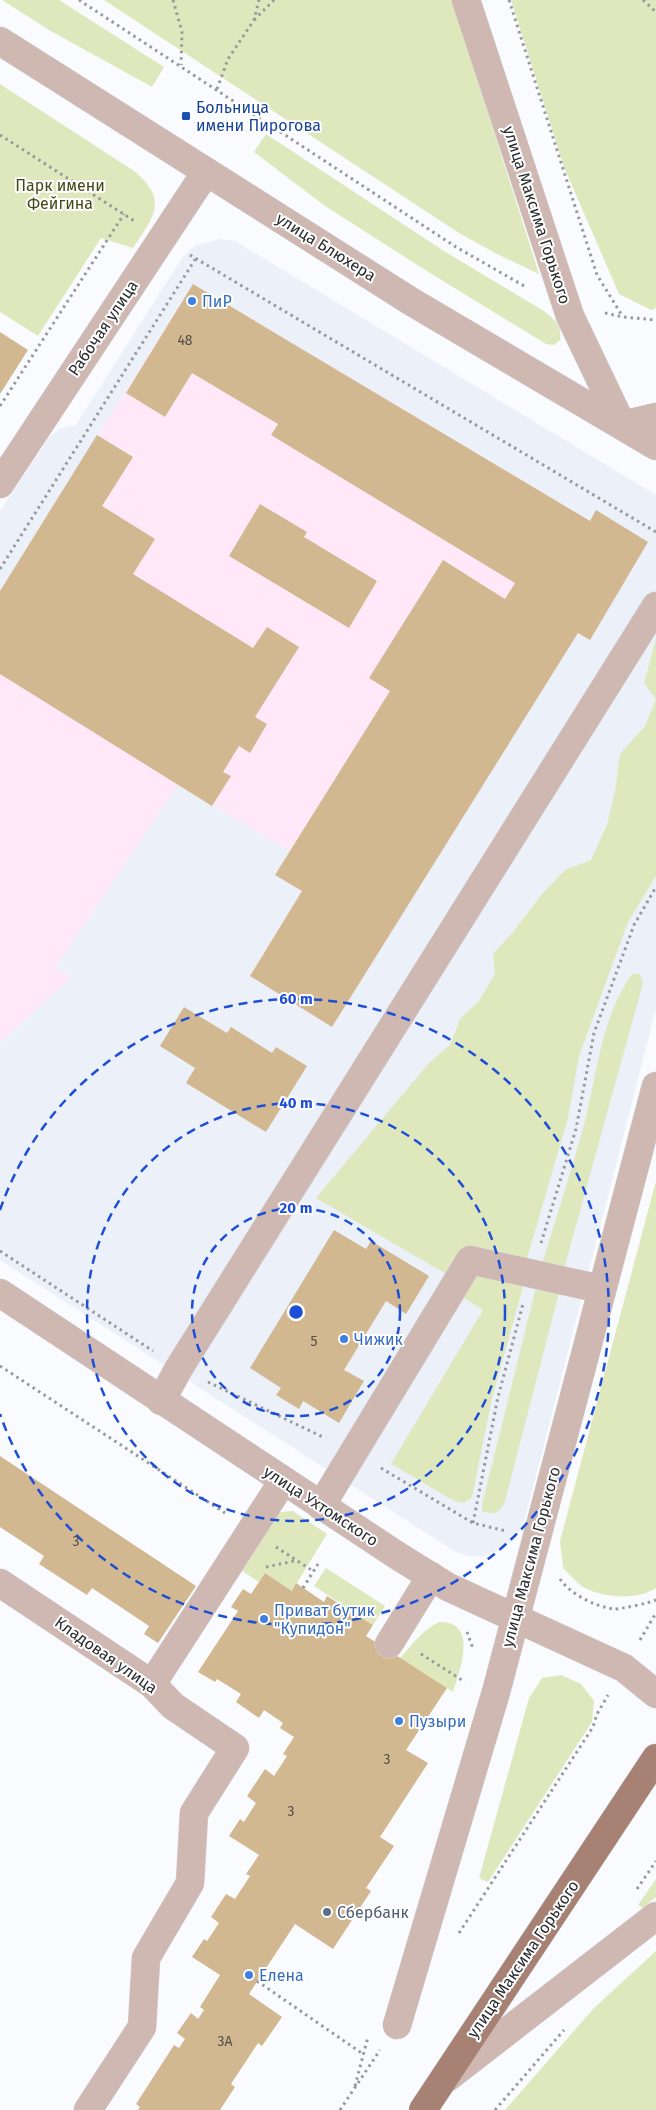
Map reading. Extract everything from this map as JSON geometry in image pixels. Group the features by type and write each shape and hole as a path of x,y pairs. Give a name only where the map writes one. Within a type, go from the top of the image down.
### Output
{"main road":[{"name":"улица Максима Горького","path":"423,2110 656,1758"}],"street":[{"name":"улица Максима Горького","path":"466,0 567,305 622,425"},
{"name":"улица Блюхера","path":"0,41 420,307 656,446"},
{"name":"Рабочая улица","path":"0,484 206,172"},
{"path":"622,425 656,417"},
{"path":"161,1401 179,1368 656,606"},
{"name":"улица Максима Горького","path":"397,2025 496,1692 656,1086"},
{"path":"321,1506 470,1260 601,1289"},
{"name":"улица Ухтомского","path":"0,1293 161,1401 431,1576 515,1619 624,1668 656,1694"},
{"path":"152,1684 283,1481"},
{"path":"391,1641 431,1576"},
{"name":"Кладовая улица","path":"0,1583 152,1684 173,1706 235,1748 194,1812 190,1882 146,1958 142,2027 88,2110"},
{"path":"442,2082 656,1916"}],"path":[{"path":"79,0 456,247 521,284 567,305 623,317 656,320"},
{"path":"173,0 182,32 181,66"},
{"path":"254,20 259,0"},
{"path":"217,89 228,58 254,20 274,0"},
{"path":"509,0 597,275 623,317"},
{"path":"643,0 656,12"},
{"path":"0,135 196,258 656,532"},
{"path":"0,406 124,214"},
{"path":"0,569 196,258"},
{"path":"473,1523 498,1397 532,1274 576,1129 594,1033 634,924 656,887"},
{"path":"0,1252 179,1368"},
{"path":"0,1366 313,1571"},
{"path":"303,1588 318,1564"},
{"path":"391,1641 465,1682"},
{"path":"456,1939 594,1727"},
{"path":"257,1981 363,2054"},
{"path":"340,2110 397,2025"}],"shaded area":[{"path":"221,239 235,241 656,495 656,1009 524,1522 518,1534 508,1545 484,1556 469,1556 456,1552 0,1260 0,511 51,435 60,429 76,425 182,258 196,245"},
{"path":"193,284 590,521 596,511 648,542 590,640 577,633 332,1027 250,976 302,891 275,875 290,851 178,785 55,968 71,977 0,1043 0,591"}],"green space":[{"path":"2,0 59,0 164,67 152,87 49,30"},
{"path":"104,0 452,0 539,274 459,233"},
{"path":"511,0 656,0 656,308 651,310 619,294 564,167"},
{"name":"Парк имени Фейгина","path":"0,84 134,171 145,181 152,191 155,200 152,217 133,248 101,238 38,336 0,312"},
{"path":"266,134 447,253 544,311 557,323 560,330 560,340 554,345 546,344 325,206 254,152"},
{"path":"656,639 656,699 644,683"},
{"path":"656,699 656,876 628,922 579,1056 568,1118 526,1262 446,1274 316,1198 429,1063 450,1045 460,1019 479,1001 495,974 493,954 513,932 542,894 565,870 591,860 607,825 615,791 620,754 645,726"},
{"path":"632,974 640,974 643,983 564,1269 542,1264 584,1125 607,1027 613,1009"},
{"path":"656,1181 656,1588 649,1592 632,1596 613,1596 595,1592 584,1587 563,1568 560,1541"},
{"path":"475,1266 525,1280 492,1398 472,1497 467,1501 456,1502 391,1464 483,1310 458,1294"},
{"path":"537,1283 560,1289 505,1501 499,1510 490,1513 482,1511 482,1505"},
{"path":"293,1511 327,1534 292,1591 265,1573 259,1582 235,1566 270,1517 280,1512"},
{"path":"326,1568 385,1606 373,1625 314,1586"},
{"path":"439,1622 451,1624 459,1630 463,1638 462,1660 453,1692 400,1658 422,1633"},
{"path":"561,1675 581,1684 594,1701 592,1722 488,1882 479,1878 529,1698 542,1678"},
{"path":"656,1879 656,1897 643,1908 638,1905"},
{"path":"656,1951 656,2110 505,2110 594,2008"}],"building":[{"path":"193,284 590,521 596,510 648,542 590,640 578,633 332,1027 250,976 302,891 275,875 390,691 369,678 443,560 505,599 515,583 271,435 278,424 192,373 165,417 126,393"},
{"path":"0,332 28,350 0,394"},
{"path":"97,435 133,457 102,506 155,539 133,574 253,648 267,627 299,647 255,717 267,724 250,753 239,746 223,772 231,776 212,806 0,674 0,591"},
{"path":"260,504 307,532 304,537 377,581 349,628 229,556"},
{"path":"184,1007 227,1033 231,1027 272,1053 276,1047 307,1066 266,1132 186,1083 195,1068 160,1046"},
{"path":"334,1230 366,1249 371,1241 429,1276 406,1314 386,1301 344,1370 364,1381 339,1423 303,1401 299,1409 276,1395 281,1388 250,1368"},
{"path":"0,1456 196,1586 158,1643 144,1634 149,1626 92,1588 87,1595 39,1564 44,1556 0,1527"},
{"path":"265,1573 292,1591 296,1583 324,1602 327,1596 373,1625 366,1636 447,1688 406,1750 428,1763 380,1837 394,1846 366,1888 371,1891 333,1949 295,1924 249,1994 282,2017 262,2046 258,2043 231,2084 235,2087 220,2110 138,2110 140,2107 136,2104 174,2045 179,2048 185,2039 177,2033 191,2013 198,2019 204,2010 200,2007 220,1975 192,1957 204,1939 207,1941 219,1923 211,1917 226,1894 235,1899 250,1876 246,1874 259,1855 229,1836 240,1819 244,1822 256,1803 247,1796 265,1769 274,1776 287,1756 283,1754 294,1737 280,1728 283,1723 264,1710 259,1718 236,1702 241,1694 217,1679 215,1682 198,1672 238,1611 231,1607 243,1589 251,1594"}],"place":[{"name":"Больница имени Пирогова","path":"186,116"},
{"name":"ПиР","path":"192,301"},
{"name":"Чижик","path":"344,1339"},
{"name":"Приват бутик \"Купидон\"","path":"264,1619"},
{"name":"Пузыри","path":"399,1721"},
{"name":"Сбербанк","path":"327,1912"},
{"name":"Елена","path":"249,1975"}]}
